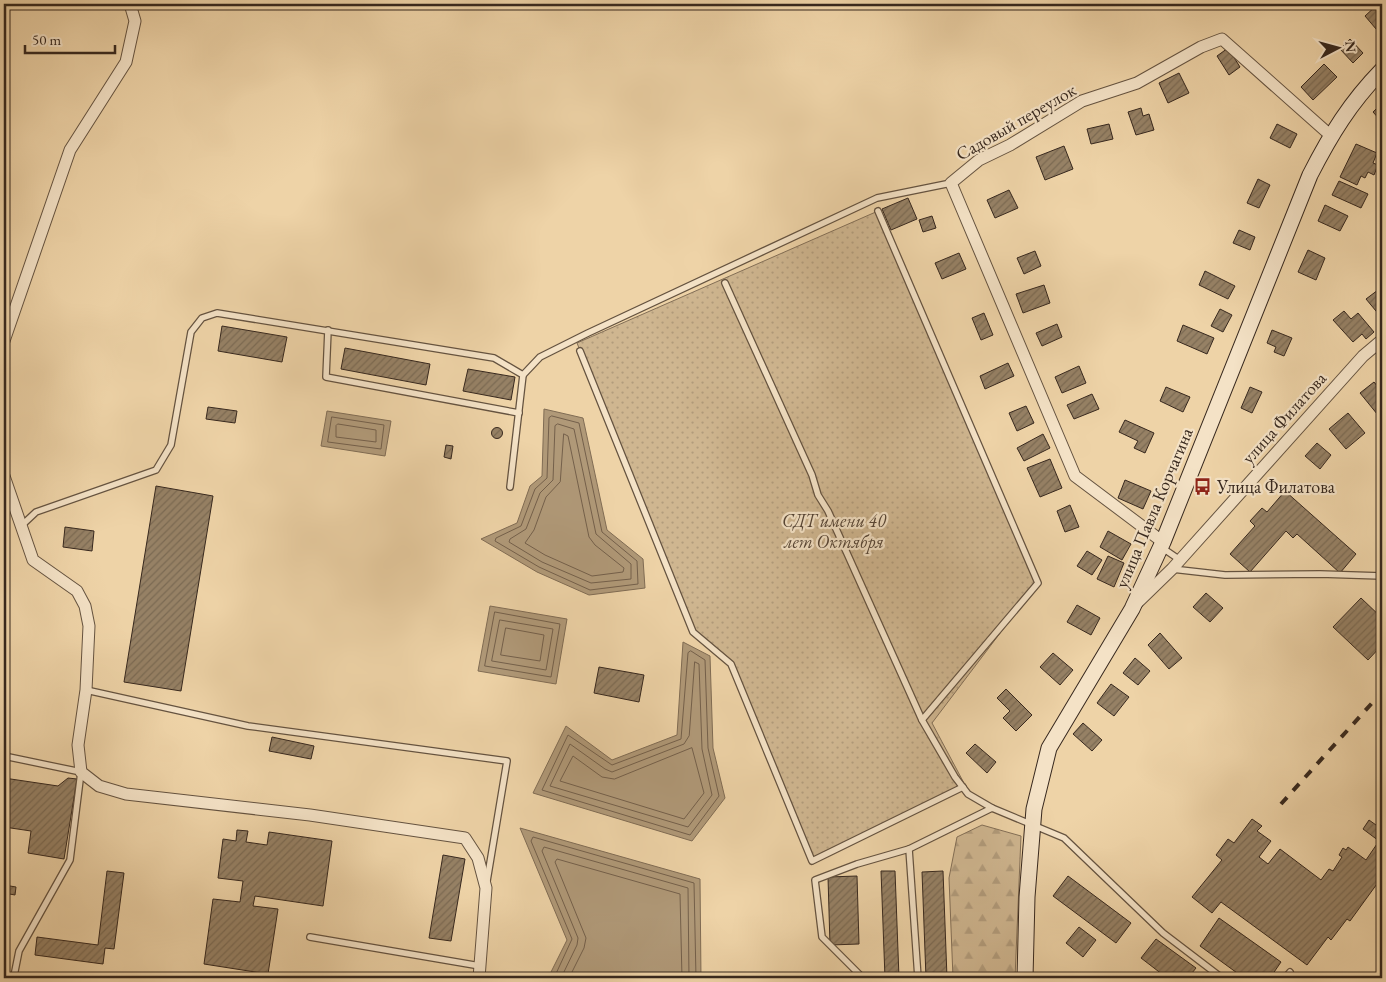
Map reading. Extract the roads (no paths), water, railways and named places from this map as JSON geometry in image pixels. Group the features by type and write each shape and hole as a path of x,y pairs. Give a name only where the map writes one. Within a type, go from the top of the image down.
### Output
{"main road":[{"name":"улица Павла Корчагина","path":"1025,978 1027,897 1034,808 1049,748 1132,609 1162,545 1310,175 1330,135 1357,96 1382,70"}],"street":[{"path":"4,341 70,150 126,62 135,21 130,4"},
{"name":"Садовый переулок","path":"1162,545 1075,476 951,184 979,160 1010,146 1082,101 1137,83 1201,47 1222,39 1330,135"},
{"name":"улица Филатова","path":"1132,609 1172,569 1363,356 1382,340"},
{"path":"4,476 20,526 34,560 77,592 85,606 88,626 86,690 78,745 81,772 99,786 126,794 310,815 465,838 478,858 486,888 479,978"}],"lane":[{"path":"510,486 523,375 540,358 588,333 877,198 951,184"},
{"path":"878,211 1038,583 922,720"},
{"path":"725,283 812,475 818,495 828,511 922,720 954,777 968,794 992,808 1064,838 1163,933 1222,978"},
{"path":"20,526 36,512 156,470 171,445 191,332 202,318 217,313 494,358 523,375"},
{"path":"328,330 326,377 519,413"},
{"path":"580,351 693,632 731,664 812,861 963,787"},
{"path":"1162,545 1180,560"},
{"path":"1172,569 1225,575 1320,574 1382,576"},
{"path":"86,690 248,726 507,761 486,888"},
{"path":"4,756 81,772 70,860 19,951 14,976 16,978"},
{"path":"863,978 822,937 815,880 857,864 909,849 992,808"},
{"path":"909,849 918,978"},
{"path":"310,937 480,966"},
{"path":"1285,978 1290,972"}],"water":[{"path":"544,409 583,418 607,530 643,559 645,588 589,595 537,572 481,539 517,523 530,486 542,476"},
{"path":"327,411 391,421 385,456 321,446"},
{"path":"490,606 567,619 556,684 478,671"},
{"path":"683,642 710,656 713,748 725,798 692,841 533,793 566,726 612,760 677,735"},
{"path":"520,828 700,879 701,978 548,978 567,940"}],"railway":[{"path":"1281,804 1382,692"}],"place":[{"name":"Улица Филатова","path":"1203,487"}],"park label":[{"name":"СДТ имени 40 лет Октября","path":"834,531"}]}
